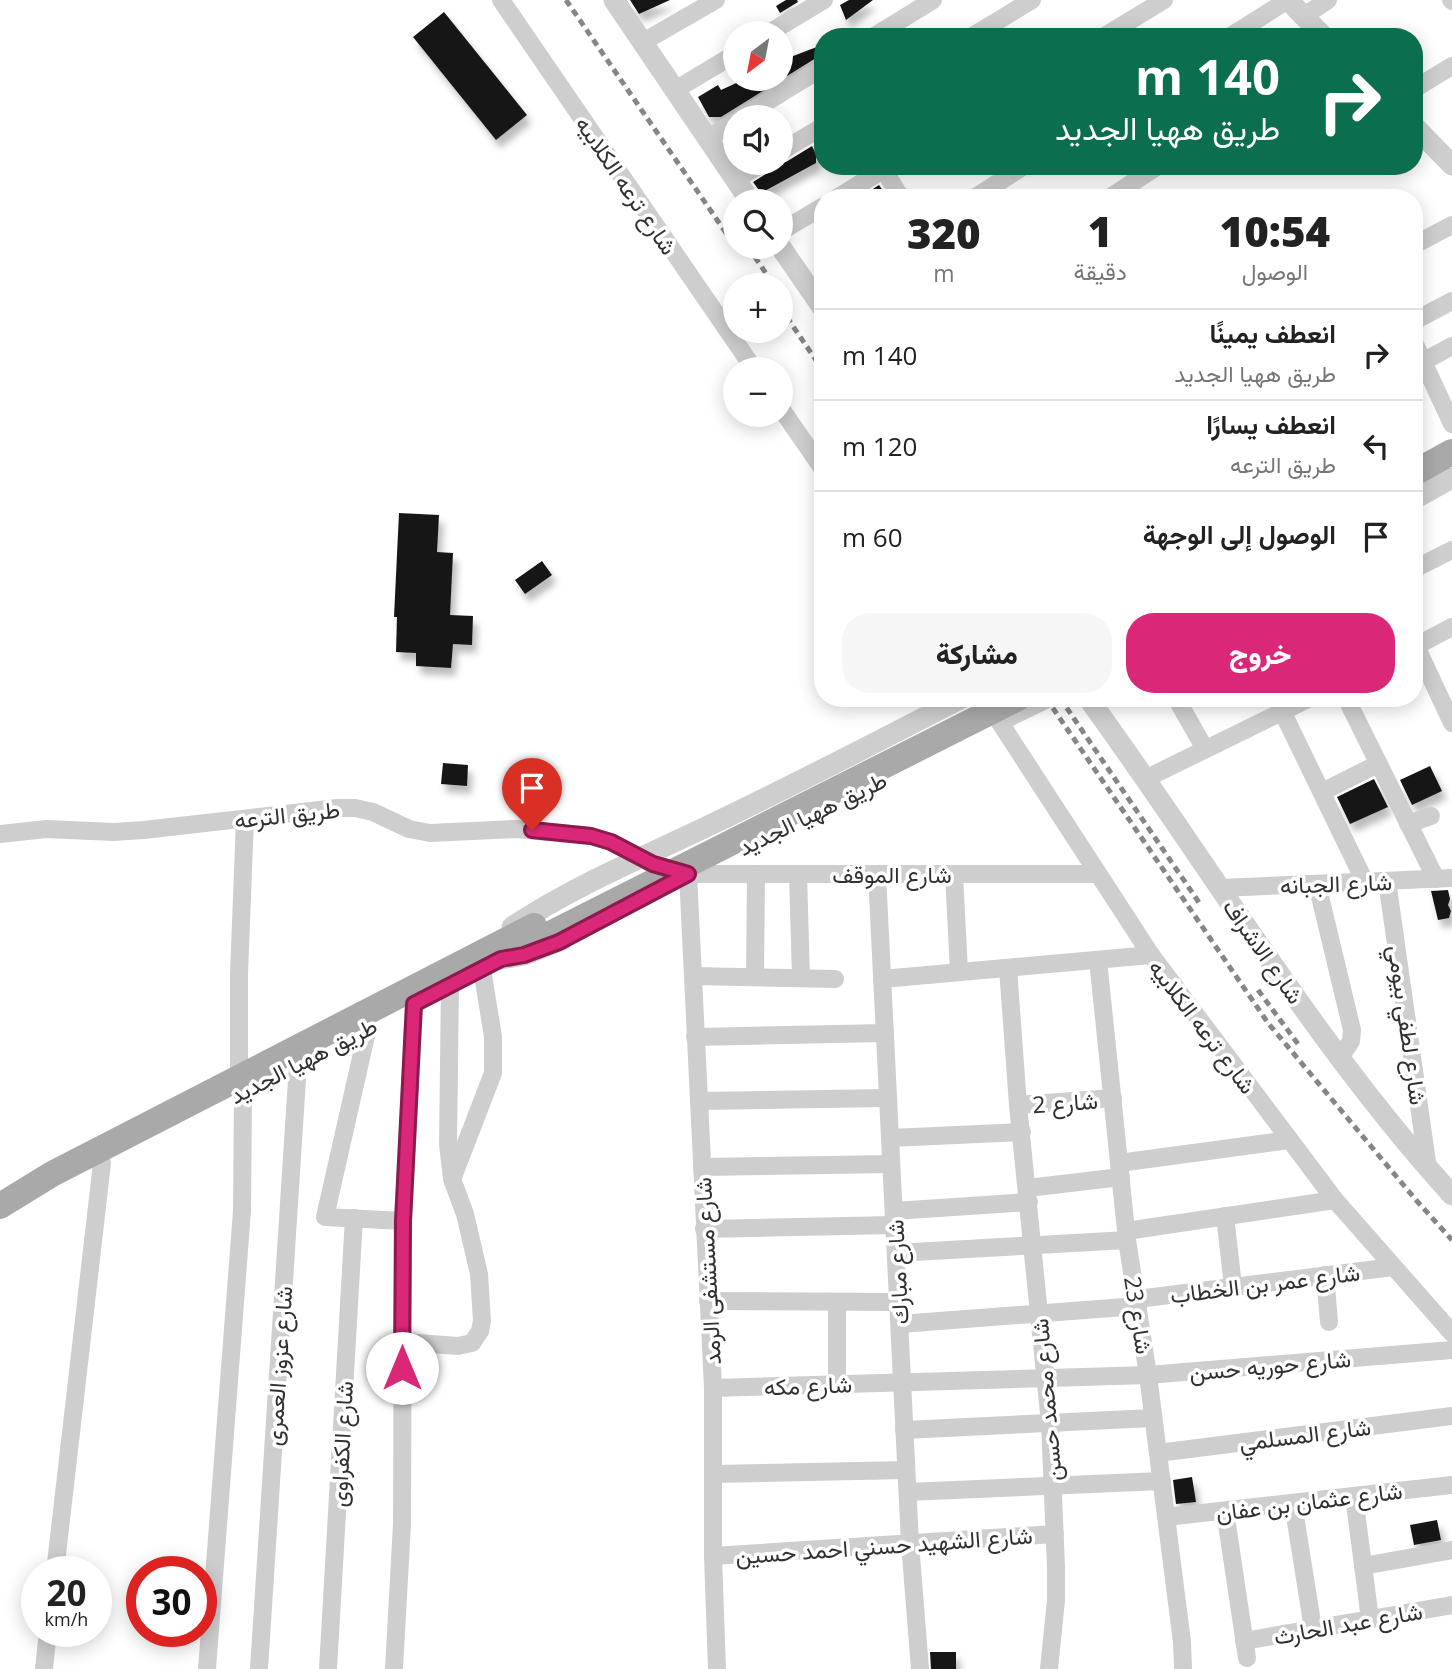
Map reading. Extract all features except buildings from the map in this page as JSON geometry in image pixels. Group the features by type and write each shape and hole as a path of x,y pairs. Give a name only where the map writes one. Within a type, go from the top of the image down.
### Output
{"main road":[{"path":"1423,468 1452,452"},
{"path":"1423,484 1452,468"},
{"path":"537,932 1000,707"},
{"path":"492,958 537,932 993,709"},
{"name":"طريق ههيا الجديد","path":"6,1203 52,1174 241,1084 492,958"},
{"name":"طريق ههيا الجديد","path":"6,1203 102,1163 241,1084 298,1063 450,985 492,958"}],"street":[{"name":"شارع ترعه الكلابيه","path":"501,0 746,357"},
{"path":"614,0 741,189"},
{"path":"643,42 716,0"},
{"path":"789,21 824,0"},
{"path":"888,28 933,0"},
{"path":"986,28 1032,0"},
{"path":"1118,28 1164,0"},
{"path":"1243,28 1288,0 1315,28"},
{"path":"1304,16 1328,0"},
{"path":"675,90 723,61"},
{"path":"1423,84 1452,66"},
{"path":"762,105 814,73"},
{"path":"708,138 723,129"},
{"path":"793,144 814,132"},
{"path":"1423,136 1452,165"},
{"path":"735,180 743,175"},
{"path":"852,189 875,175"},
{"path":"988,189 1010,175"},
{"path":"1123,189 1144,175"},
{"path":"793,224 814,212"},
{"path":"1423,241 1452,225"},
{"path":"790,259 814,291"},
{"path":"1423,316 1452,301"},
{"path":"1423,361 1452,346"},
{"path":"1423,373 1452,424"},
{"path":"793,426 814,456"},
{"path":"1423,459 1452,443"},
{"path":"1423,494 1452,478"},
{"path":"1423,564 1452,550"},
{"path":"1423,642 1452,627"},
{"path":"1423,663 1452,723"},
{"name":"طريق ههيا الجديد","path":"492,958 508,930 527,917 823,771 945,707"},
{"name":"شارع الاشراف","path":"1094,707 1340,1058 1452,1195"},
{"path":"1181,707 1205,749"},
{"path":"1145,779 1291,707"},
{"path":"1350,707 1408,824 1444,879"},
{"name":"شارع ترعه الكلابيه","path":"993,709 1151,955 1335,1200 1452,1333"},
{"name":"طريق ههيا الجديد","path":"492,958 524,955 559,942 993,709"},
{"path":"1282,711 1365,882"},
{"path":"1322,792 1378,764"},
{"name":"طريق الترعه","path":"0,834 46,829 144,830 355,808 373,812 409,829 430,833 516,828 591,836 611,842 666,869 688,874"},
{"path":"1408,824 1431,816"},
{"path":"207,1669 242,1211 239,975 245,819"},
{"name":"شارع الموقف","path":"688,874 1097,874"},
{"name":"شارع مستشفى الرمد","path":"688,874 713,1388 713,1556 717,1669"},
{"path":"755,977 757,874"},
{"path":"798,874 802,978"},
{"name":"شارع مبارك","path":"877,874 906,1470 920,1669"},
{"path":"954,874 959,972"},
{"name":"شارع الجبانه","path":"1220,888 1444,879"},
{"name":"شارع لطفي بيومي","path":"1387,881 1429,1169"},
{"path":"1317,884 1352,1030 1351,1041 1340,1058"},
{"path":"882,979 1151,955"},
{"path":"452,1179 493,1073 492,958"},
{"name":"شارع 23","path":"1098,960 1127,1236 1162,1481 1183,1669"},
{"name":"شارع محمد حسن","path":"1007,968 1050,1423 1056,1600 1049,1669"},
{"path":"694,976 835,979"},
{"path":"403,1342 458,1346 472,1343 480,1331 482,1321 479,1274 473,1240 452,1179 448,1144 450,985"},
{"path":"394,1669 402,1524 403,1221 414,1004"},
{"path":"368,1027 325,1217 403,1221"},
{"path":"695,1037 885,1033"},
{"name":"شارع عزوز العمرى","path":"259,1669 298,1063"},
{"path":"699,1101 887,1097"},
{"name":"شارع 2","path":"1018,1105 1113,1098"},
{"path":"890,1138 1022,1132"},
{"path":"704,1229 894,1218 1028,1195 1120,1170 1289,1140"},
{"path":"57,1556 102,1163"},
{"path":"702,1167 891,1164"},
{"path":"896,1253 1127,1236 1224,1216 1335,1200"},
{"path":"1224,1216 1233,1286"},
{"name":"شارع الكفراوى","path":"328,1669 354,1218"},
{"name":"شارع عمر بن الخطاب","path":"900,1324 1137,1302 1233,1286 1393,1267"},
{"path":"1325,1275 1329,1322"},
{"path":"708,1301 897,1302"},
{"path":"837,1302 837,1384"},
{"name":"شارع حوريه حسن","path":"1045,1380 1148,1375 1452,1350"},
{"name":"شارع مكه","path":"713,1388 1045,1380"},
{"name":"شارع المسلمي","path":"1158,1453 1452,1416"},
{"path":"904,1430 1153,1418"},
{"path":"714,1474 906,1470"},
{"path":"908,1492 1162,1481"},
{"name":"شارع عثمان بن عفان","path":"1166,1517 1452,1485"},
{"path":"1353,1496 1370,1619"},
{"path":"1293,1503 1314,1629"},
{"name":"شارع عبد الحارث","path":"1225,1511 1245,1650 1314,1629 1452,1605"},
{"name":"شارع الشهيد حسني احمد حسين","path":"713,1556 1055,1534"},
{"path":"1363,1566 1452,1550"},
{"path":"44,1669 46,1647"}],"railway":[{"path":"566,0 723,229"},
{"path":"756,259 766,273"},
{"path":"793,326 814,357"},
{"path":"1052,707 1268,1023 1452,1240"},
{"path":"1066,707 1200,904"},
{"path":"1258,990 1298,1044"}],"route":[{"path":"402,1368 403,1221 414,1004 501,959 524,955 559,942 688,874 653,864 628,849 591,836 532,830"}]}
